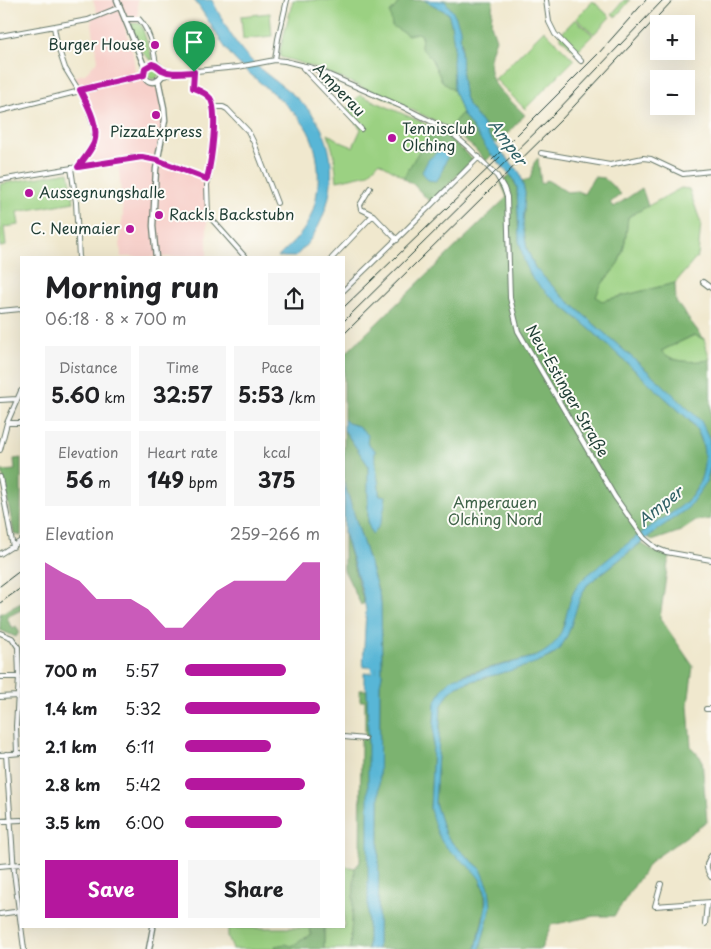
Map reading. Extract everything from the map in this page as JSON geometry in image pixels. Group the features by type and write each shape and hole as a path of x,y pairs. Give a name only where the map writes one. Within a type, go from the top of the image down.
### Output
{"street":[{"path":"117,0 145,68 144,75 148,80 153,81 162,93"},
{"path":"275,60 287,0"},
{"path":"546,0 549,22 554,34 581,61"},
{"path":"0,36 88,20 120,7"},
{"path":"125,19 139,19 143,24 155,56 154,64"},
{"path":"54,27 57,44 65,68 80,90 88,107 95,131 95,140 78,167"},
{"path":"138,52 161,70 159,78 165,120 157,160 153,215 156,256"},
{"name":"Neu-Estinger Straße","path":"159,78 175,73 238,67 275,60 302,65 328,74 429,119 448,130 479,157 497,176 507,197 510,298 518,331 615,497 648,542 666,552 711,560"},
{"path":"145,68 154,64"},
{"name":"Amperau","path":"302,65 302,68 361,129"},
{"name":"Neu-Estinger Straße","path":"161,70 175,73"},
{"path":"194,72 193,88 207,95 214,107 215,121 212,158 207,179 208,215 244,256"},
{"path":"0,111 144,75"},
{"path":"153,81 159,78"},
{"path":"214,107 227,109 248,131 276,203"},
{"path":"541,153 610,166 648,158 682,174 711,171"},
{"path":"0,180 138,157 157,160 207,179"},
{"path":"345,289 397,240 479,157"},
{"path":"71,168 76,202 79,256"},
{"path":"370,188 360,205 361,208 373,216 397,240"},
{"path":"334,256 373,216"},
{"path":"703,282 711,288"},
{"path":"0,312 20,309"},
{"path":"0,450 20,393"},
{"path":"0,400 17,399"},
{"path":"8,423 20,423"},
{"path":"0,477 13,547"},
{"path":"0,554 20,543"},
{"path":"0,633 12,638 20,647 16,726 19,753 0,755"},
{"path":"0,678 19,677"},
{"path":"0,697 18,696"},
{"path":"345,737 365,739"},
{"path":"0,914 20,910 13,865 6,754"},
{"path":"0,821 20,820"},
{"path":"711,856 706,869 711,877"},
{"path":"0,866 20,864"},
{"path":"661,884 655,906 709,902 705,924"},
{"path":"22,928 24,949"},
{"path":"149,949 152,928"}],"shaded area":[{"path":"93,0 137,0 139,23 124,25 133,53 135,73 159,91 162,125 156,157 138,156 85,163 94,149 98,131 85,95 73,77 85,74 98,60 91,18 98,15"},
{"path":"138,157 157,159 207,179 207,256 121,256 120,240 123,214 118,161"}],"green space":[{"path":"293,0 401,0 390,13 422,35 421,48 431,58 442,81 454,91 462,113 449,128 342,79 280,57 280,50"},
{"path":"401,0 424,0 448,13 454,42 454,91 442,81 431,58 421,48 422,35 418,33 408,35 392,26 390,13"},
{"path":"442,0 493,0 491,24 496,39 491,53 491,74 499,90 525,115 497,144 488,136 484,126 468,105 464,93 460,61 462,44 445,1"},
{"path":"624,0 630,0 616,17 612,14"},
{"path":"593,1 610,17 594,34 576,18"},
{"path":"270,13 272,36 243,39 241,16"},
{"path":"575,19 593,35 576,52 559,36"},
{"path":"130,23 139,23 142,27 153,61 141,50"},
{"path":"544,30 574,60 525,109 495,79"},
{"path":"153,67 159,73 153,79 147,73"},
{"name":"Tennisclub Olching","path":"360,95 433,127 404,177 379,162 368,174 337,181 334,155 328,134 353,147 361,129 345,110"},
{"path":"462,113 492,155 486,161 474,148 449,128"},
{"path":"433,128 448,137 473,159 431,203 413,184 403,178"},
{"path":"538,158 541,184 547,180 567,192 578,191 584,194 594,177 604,178 621,194 610,203 614,207 642,188 648,206 628,217 621,257 602,284 596,297 602,301 675,283 676,302 704,339 694,335 661,351 678,360 710,360 711,449 710,440 661,383 560,294 535,268 527,249 523,226 525,193 522,181 530,179 534,163"},
{"path":"69,172 74,202 17,212 19,225 4,227 6,246 0,247 0,184"},
{"name":"Amperauen Olching Nord","path":"510,174 517,187 519,241 550,296 591,330 686,417 697,430 703,445 705,461 702,476 689,500 649,528 581,581 568,610 561,633 556,643 549,650 537,656 464,674 435,703 430,809 442,841 479,876 485,893 485,908 476,949 378,949 380,684 382,675 381,602 345,485 345,431 368,465 368,524 386,496 379,495 375,450 367,443 358,426 345,420 345,354 507,197 501,183"},
{"path":"681,188 689,189 701,223 698,256 675,283 601,301 596,297 602,284 621,257 628,217"},
{"path":"695,335 704,339 710,360 678,360 661,351"},
{"path":"20,458 20,536 14,534 2,471 15,470 14,459"},
{"path":"711,466 711,519 696,521 681,531 652,541 648,537 706,483"},
{"path":"345,536 364,603 361,605 345,572"},
{"path":"641,543 655,552 669,556 660,618 693,666 688,705 691,747 702,759 707,822 651,861 614,916 594,916 551,925 541,949 480,949 491,906 481,869 454,845 445,834 435,803 441,707 448,694 457,686 552,656 560,648 567,636 580,595 587,585"},
{"path":"20,604 20,610 7,617 10,625 13,628 16,626 19,632 16,637 0,630 0,614"},
{"path":"360,690 367,690 369,775 368,949 350,949 355,868 360,862 361,739 365,738 365,701 360,701"},
{"path":"345,866 355,868 350,949 324,949 324,928 345,928"},
{"path":"228,928 309,928 312,934 292,946 276,946 276,949 233,949 228,936"},
{"path":"309,928 324,928 324,949 276,949 275,946 285,944 292,946 311,934"}],"water":[{"path":"194,0 212,0 239,47 306,107 324,134 329,149 331,165 329,197 316,231 296,256 279,256 306,226 315,202 318,176 315,150 311,137 299,118 238,63 220,40"},
{"path":"424,0 445,1 455,15 460,28 464,93 468,105 484,126 488,136 520,173 525,193 523,226 527,249 535,268 560,294 701,421 710,440 711,466 706,483 688,508 587,585 579,600 565,641 560,648 542,660 457,686 448,694 441,707 435,803 445,834 454,845 481,869 489,888 491,906 480,949 476,949 485,913 485,891 478,876 442,842 436,830 430,809 435,703 443,688 453,678 537,656 549,649 557,640 562,630 575,589 582,580 637,536 689,499 702,476 704,458 701,440 697,430 689,420 532,278 524,261 519,241 517,187 513,178 489,152 462,113 454,91 454,45 448,13"},
{"path":"443,147 450,150 440,176 436,181 428,180 422,172 428,160"},
{"path":"345,420 358,426 368,435 367,443 375,450 379,495 386,496 381,522 372,534 368,524 368,465 345,431"},
{"path":"345,485 381,602 382,675 380,684 378,949 368,949 368,733 367,690 364,683 364,673 376,673 376,667 363,667 366,610 345,536"}],"waterway":[{"path":"374,662 374,679"}],"railway":[{"path":"492,160 598,54 646,0"},
{"path":"345,320 555,113 663,0"},
{"path":"345,333 561,120 673,0"},
{"path":"345,306 500,157"},
{"path":"0,586 20,571"},
{"path":"0,603 20,589"}],"place":[{"name":"Burger House","path":"155,45"},
{"name":"PizzaExpress","path":"156,115"},
{"name":"Tennisclub Olching","path":"392,138"},
{"name":"Aussegnungshalle","path":"29,193"},
{"name":"Rackls Backstubn","path":"159,215"},
{"name":"C. Neumaier","path":"130,229"}],"route":[{"path":"152,64 158,65 161,70 175,73 194,72 193,88 207,95 214,107 215,121 212,158 207,179 157,160 142,157 78,167 95,140 95,131 88,107 80,90 144,75 145,68 152,64"}],"water label":[{"name":"Amper","path":"508,142"},
{"name":"Amper","path":"660,506"}]}
